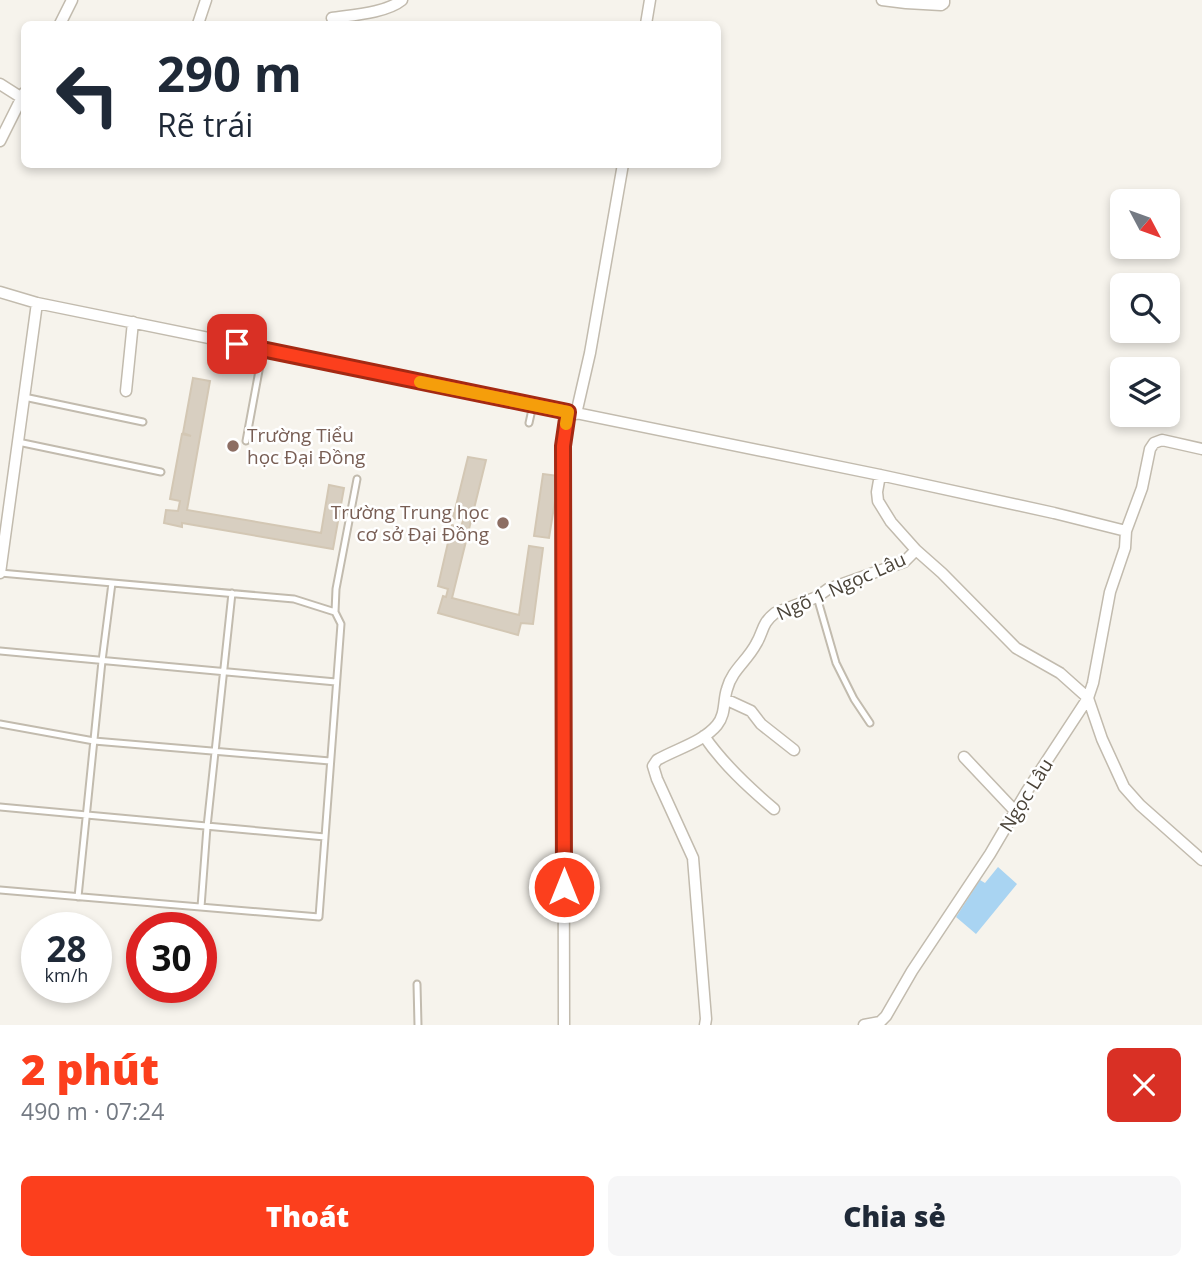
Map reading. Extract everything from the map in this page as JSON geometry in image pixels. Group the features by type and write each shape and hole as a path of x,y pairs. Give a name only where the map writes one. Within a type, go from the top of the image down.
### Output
{"street":[{"path":"62,21 72,0"},
{"path":"199,21 206,0"},
{"path":"332,18 383,9 402,0"},
{"path":"646,21 650,0"},
{"path":"882,0 941,5 944,0"},
{"path":"0,85 21,94"},
{"path":"0,141 21,99"},
{"path":"564,1025 563,446 590,353 622,168"},
{"path":"0,292 37,303 880,475 1126,531"},
{"path":"0,573 37,303"},
{"path":"126,391 133,322"},
{"name":"Ngọc Lâu","path":"864,1025 880,1022 886,1016 912,971 1088,698 1110,592 1125,548 1126,531 1142,488 1150,449 1154,443 1162,440 1202,449"},
{"path":"880,475 877,496 891,522 1016,648 1060,673 1088,698 1102,739 1124,786 1140,805 1202,860"},
{"name":"Ngõ 1 Ngọc Lâu","path":"705,1025 693,858 653,766 657,761 716,727 721,718 732,674 758,641 765,623 775,614 817,597 828,589 904,562 916,550"},
{"path":"725,699 751,711 761,724 794,750"},
{"path":"704,736 719,757 774,809"},
{"path":"964,757 1015,811"}],"lane":[{"path":"246,441 263,349"},
{"path":"24,397 143,422"},
{"path":"529,423 533,405"},
{"path":"18,442 161,472"},
{"path":"0,890 319,917 341,624 335,612 336,589 356,479"},
{"path":"0,573 294,599 335,612"},
{"path":"78,897 112,583"},
{"path":"201,907 232,593"},
{"path":"817,597 836,663 870,723"},
{"path":"0,651 336,682"},
{"path":"0,724 94,741 330,761"},
{"path":"0,807 325,837"},
{"path":"417,984 418,1025"}],"water":[{"path":"998,867 1017,884 976,934 956,917 980,880 985,883"}],"building":[{"path":"193,378 210,381 187,510 321,533 329,485 344,488 333,549 182,523 182,527 164,523 166,510 178,511 180,501 170,499 182,434 191,436 183,433"},
{"path":"468,457 486,460 452,598 519,615 529,546 543,548 533,624 521,623 518,635 438,613 448,589 438,586 452,525 461,528 463,520 453,518"},
{"path":"543,474 559,476 549,538 534,536"}],"slow traffic":[{"path":"420,382 568,412 566,424"}],"place":[{"name":"Trường Tiểu học Đại Đồng","path":"233,446"},
{"name":"Trường Trung học cơ sở Đại Đồng","path":"503,523"}],"route":[{"path":"237,344 568,412 563,446 564,887"}]}
